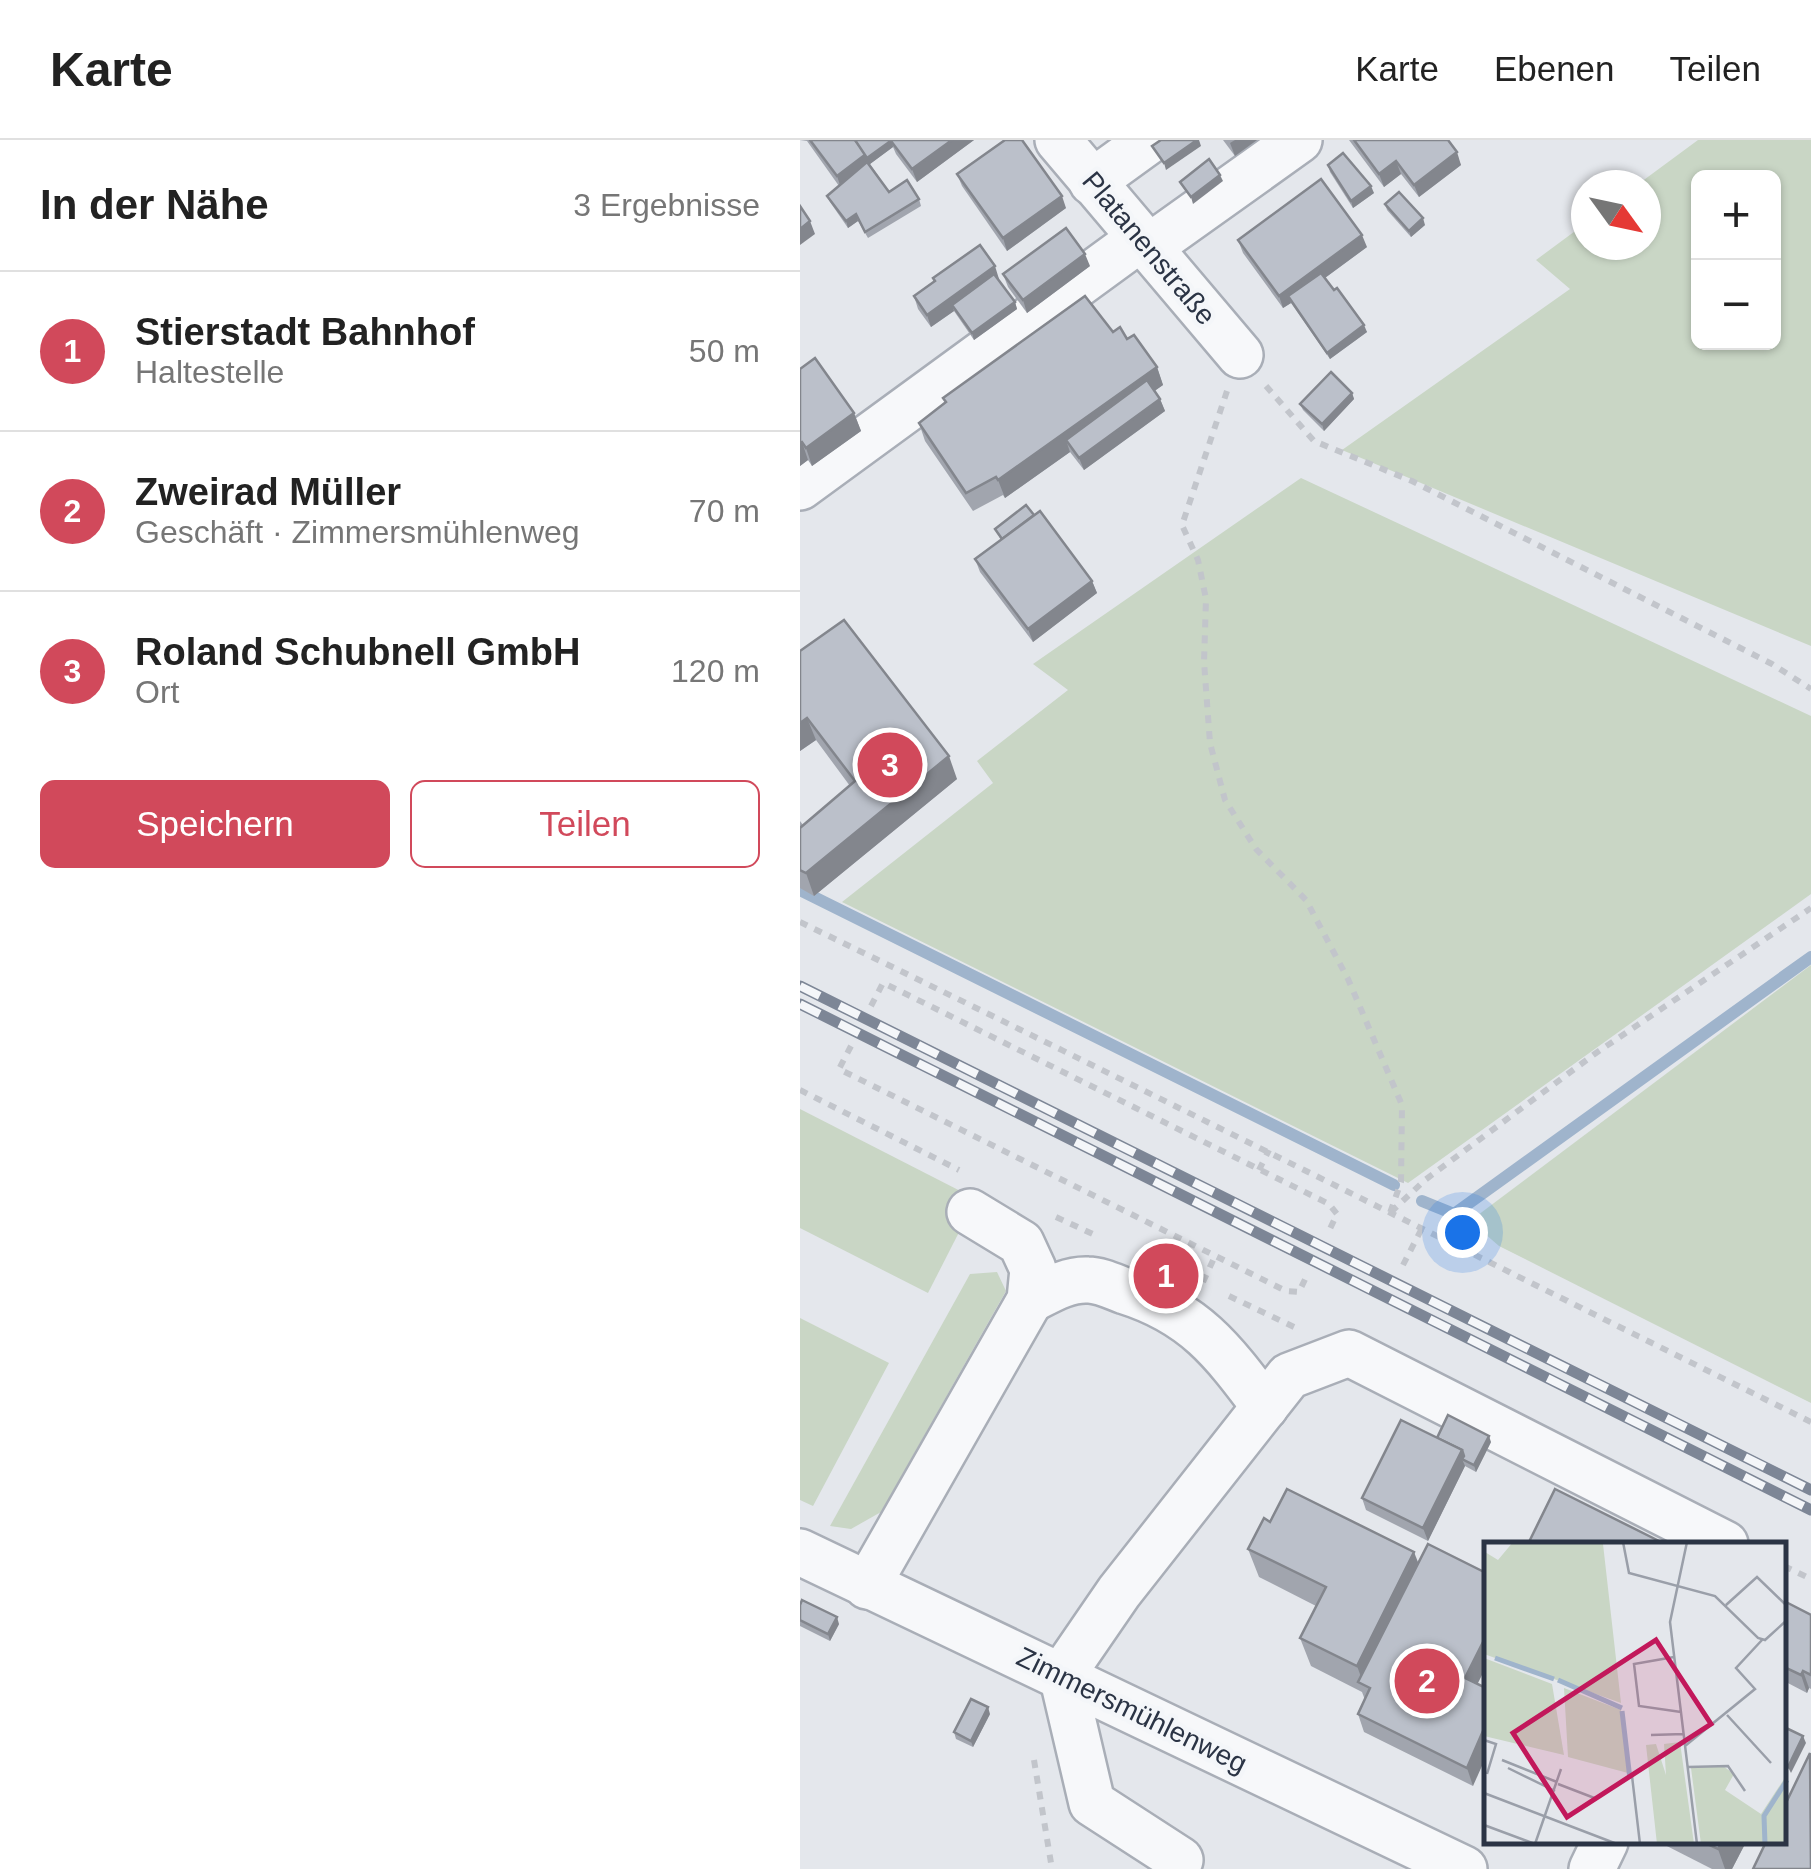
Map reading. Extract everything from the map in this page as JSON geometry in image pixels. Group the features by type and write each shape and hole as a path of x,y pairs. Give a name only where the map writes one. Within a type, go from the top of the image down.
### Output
{"street":[{"name":"Platanenstraße","path":"1058,140 1240,355"},
{"path":"1092,182 1150,140"},
{"path":"800,487 1145,243 1299,140"},
{"path":"867,1586 1030,1300 1033,1269 1021,1243 965,1192"},
{"path":"1030,1300 1059,1285 1089,1280 1151,1299 1188,1320 1222,1350 1265,1407"},
{"path":"1180,1860 1092,1803 1062,1676 1120,1592 1288,1376 1349,1353 1721,1542"},
{"name":"Zimmersmühlenweg","path":"800,1552 1464,1869"},
{"path":"1592,1869 1605,1844"}],"path":[{"path":"1240,355 1314,441 1430,490 1772,664 1811,689"},
{"path":"1240,355 1182,526 1198,560 1206,599 1204,662 1210,742 1225,800 1256,849 1306,900 1348,979 1402,1105 1401,1182 1390,1213"},
{"path":"1390,1213 1425,1180 1596,1053 1811,908"},
{"path":"800,922 1269,1150 1421,1230 1811,1422"},
{"path":"871,1006 882,983 1329,1204 1337,1214 1328,1233"},
{"path":"851,1046 839,1069 1215,1256 1286,1291 1299,1292 1308,1273"},
{"path":"800,1090 965,1192"},
{"path":"1259,1170 1269,1150"},
{"path":"1040,1210 1101,1238"},
{"path":"1402,1265 1421,1230"},
{"path":"1202,1283 1215,1256"},
{"path":"1185,1276 1349,1353"},
{"path":"1786,1567 1811,1579"}],"green space":[{"path":"1698,140 1811,140 1811,646 1342,450 1570,289 1536,260 1571,234 1571,260 1661,260 1661,170 1657,170"},
{"path":"1301,478 1811,716 1811,894 1408,1183 842,902 993,783 977,761 1068,690 1033,664"},
{"path":"1811,965 1811,1403 1499,1246 1470,1221"},
{"path":"800,1109 976,1199 928,1293 800,1228"},
{"path":"997,1272 1006,1291 881,1512 851,1529 830,1526 970,1274"},
{"path":"800,1318 889,1363 813,1506 800,1500"}],"building":[{"path":"810,140 855,140 866,154 837,176"},
{"path":"855,140 892,140 867,158"},
{"path":"893,140 952,140 912,169"},
{"path":"1005,140 1022,140 1062,196 1003,238 957,174"},
{"path":"1161,140 1197,140 1164,163 1152,146"},
{"path":"1354,140 1448,140 1457,152 1414,185 1396,161 1379,174"},
{"path":"1343,153 1371,186 1351,201 1328,165"},
{"path":"1209,159 1220,175 1191,197 1180,182"},
{"path":"867,162 889,192 907,180 919,199 865,232 856,214 846,221 827,196"},
{"path":"1321,179 1362,235 1279,296 1238,240"},
{"path":"1399,192 1423,218 1409,231 1385,204"},
{"path":"800,206 810,221 800,229"},
{"path":"1066,228 1085,254 1023,300 1003,274"},
{"path":"980,245 995,266 927,315 914,296"},
{"path":"1321,273 1364,325 1327,353 1288,296"},
{"path":"994,274 1015,302 972,333 952,305"},
{"path":"1085,296 1113,332 1120,327 1127,339 1134,335 1157,367 998,480 996,477 966,493 919,423 946,402 943,398"},
{"path":"815,358 854,413 806,448 800,443 800,369"},
{"path":"1331,372 1352,393 1322,424 1300,404"},
{"path":"1147,380 1160,399 1079,458 1066,440"},
{"path":"1026,505 1034,515 1002,539 995,529"},
{"path":"1040,511 1092,581 1028,629 975,559"},
{"path":"844,620 949,756 806,873 800,870 800,828 855,781 807,718 800,723 800,651"},
{"path":"1448,1415 1489,1436 1474,1465 1462,1459 1462,1450 1437,1438"},
{"path":"1401,1420 1462,1450 1423,1528 1362,1498"},
{"path":"1287,1489 1414,1552 1357,1666 1300,1638 1326,1587 1248,1549 1264,1518 1270,1522"},
{"path":"1555,1489 1661,1542 1529,1542"},
{"path":"1428,1544 1484,1572 1484,1640 1465,1678 1484,1687 1484,1729 1467,1768 1358,1714 1370,1688 1358,1682"},
{"path":"802,1600 837,1617 828,1634 800,1620"},
{"path":"1786,1602 1811,1615 1811,1675 1803,1671 1801,1675 1786,1668"},
{"path":"971,1699 988,1707 971,1741 954,1732"},
{"path":"1786,1728 1803,1736 1786,1766"},
{"path":"1810,1753 1811,1869 1753,1869 1765,1844 1786,1844 1786,1803"}],"waterway":[{"path":"800,890 1394,1185"},
{"path":"1422,1201 1454,1214 1811,957"}],"railway":[{"path":"800,986 1811,1490"},
{"path":"800,1004 1811,1510"}],"place":[{"name":"Roland Schubnell GmbH","path":"890,765"},
{"name":"Stierstadt Bahnhof","path":"1166,1276"},
{"name":"Zweirad Müller","path":"1427,1681"}]}
